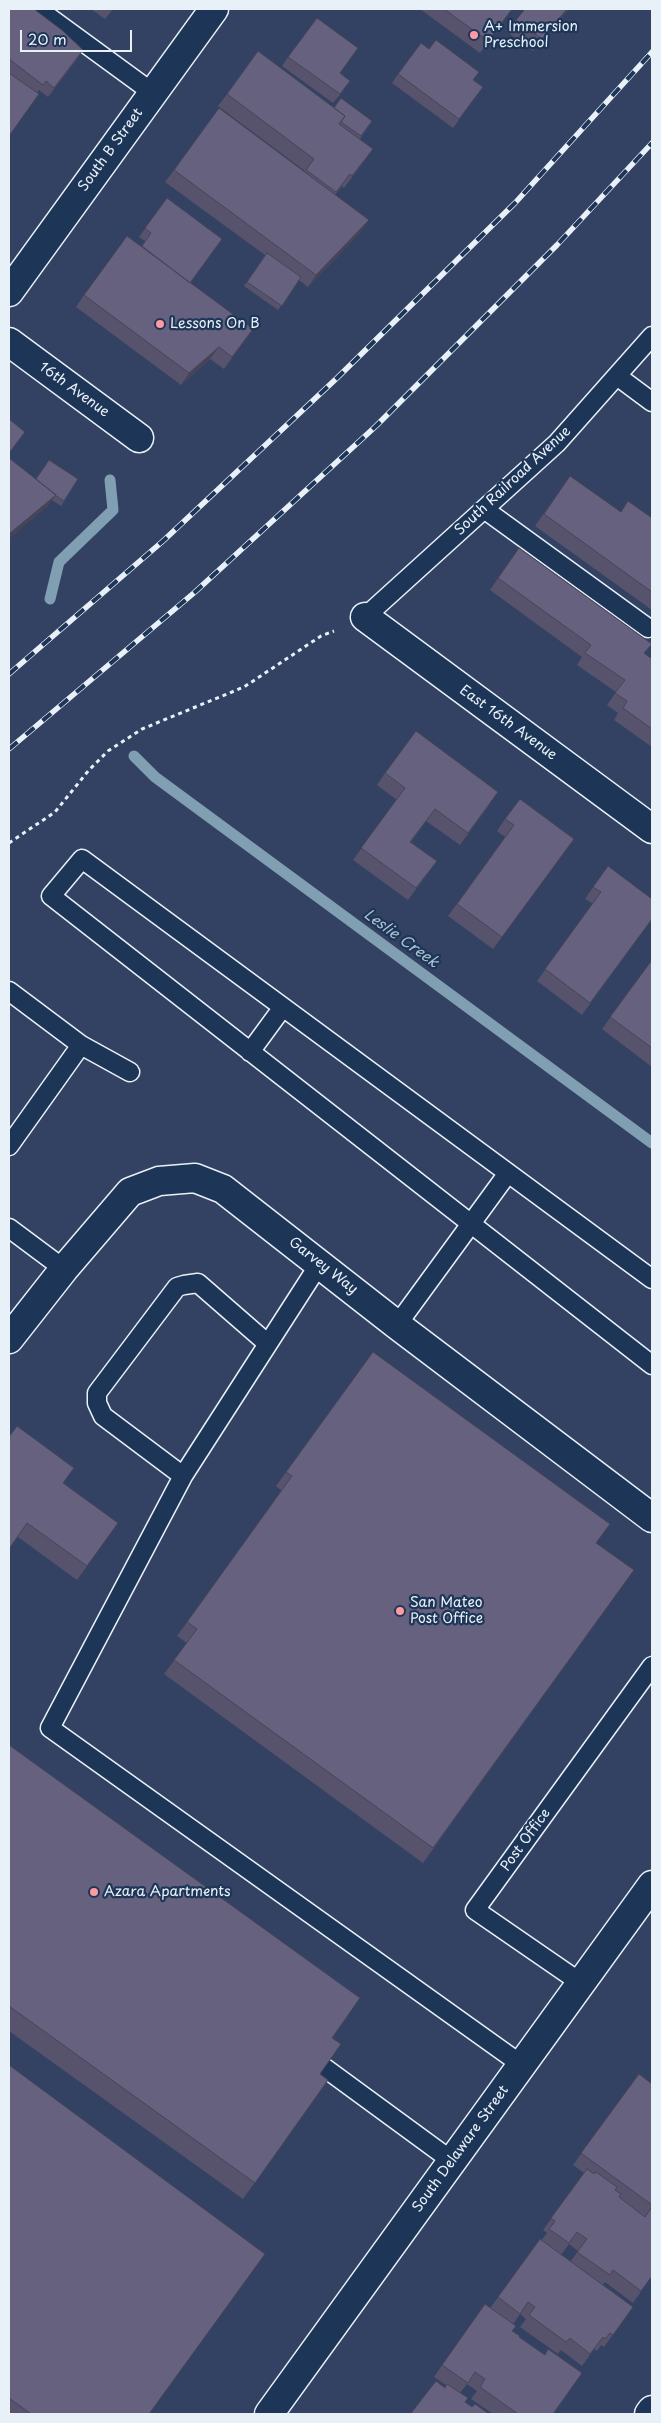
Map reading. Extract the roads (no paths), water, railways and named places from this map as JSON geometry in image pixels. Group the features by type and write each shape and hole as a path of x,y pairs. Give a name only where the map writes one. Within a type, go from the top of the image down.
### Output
{"street":[{"name":"South B Street","path":"9,292 214,9"},
{"name":"16th Avenue","path":"9,342 139,438"},
{"name":"East 16th Avenue","path":"364,617 652,829"},
{"name":"Garvey Way","path":"9,1340 64,1269 130,1192 159,1182 195,1178 224,1188 397,1325 652,1518"},
{"name":"South Delaware Street","path":"269,2414 652,1884"},
{"path":"650,2414 652,2410"}],"lane":[{"path":"38,9 153,93"},
{"name":"South Railroad Avenue","path":"364,617 557,443 652,336"},
{"path":"617,376 652,402"},
{"path":"484,509 648,628"},
{"path":"652,1279 82,859 51,896 652,1365"},
{"path":"9,991 81,1044 130,1072"},
{"path":"250,1052 283,1007"},
{"path":"9,1146 81,1044"},
{"path":"397,1325 508,1173"},
{"path":"9,1228 64,1269"},
{"path":"320,1263 183,1476 50,1728 522,2065"},
{"path":"183,1476 103,1416 97,1403 97,1393 177,1287 198,1283 268,1344"},
{"name":"Post Office","path":"581,1983 475,1910 652,1666"},
{"path":"325,2068 452,2161"}],"waterway":[{"name":"Leslie Creek","path":"50,599 59,562 113,510 110,480"},
{"name":"Leslie Creek","path":"134,756 155,777 652,1143"}],"railway":[{"path":"9,674 163,541 337,378 515,203 652,52"},
{"path":"9,749 195,592 376,426 557,245 652,143"}],"place":[{"name":"A+ Immersion Preschool","path":"474,35"},
{"name":"Lessons On B","path":"160,324"},
{"name":"San Mateo Post Office","path":"400,1611"},
{"name":"Azara Apartments","path":"94,1892"}]}
